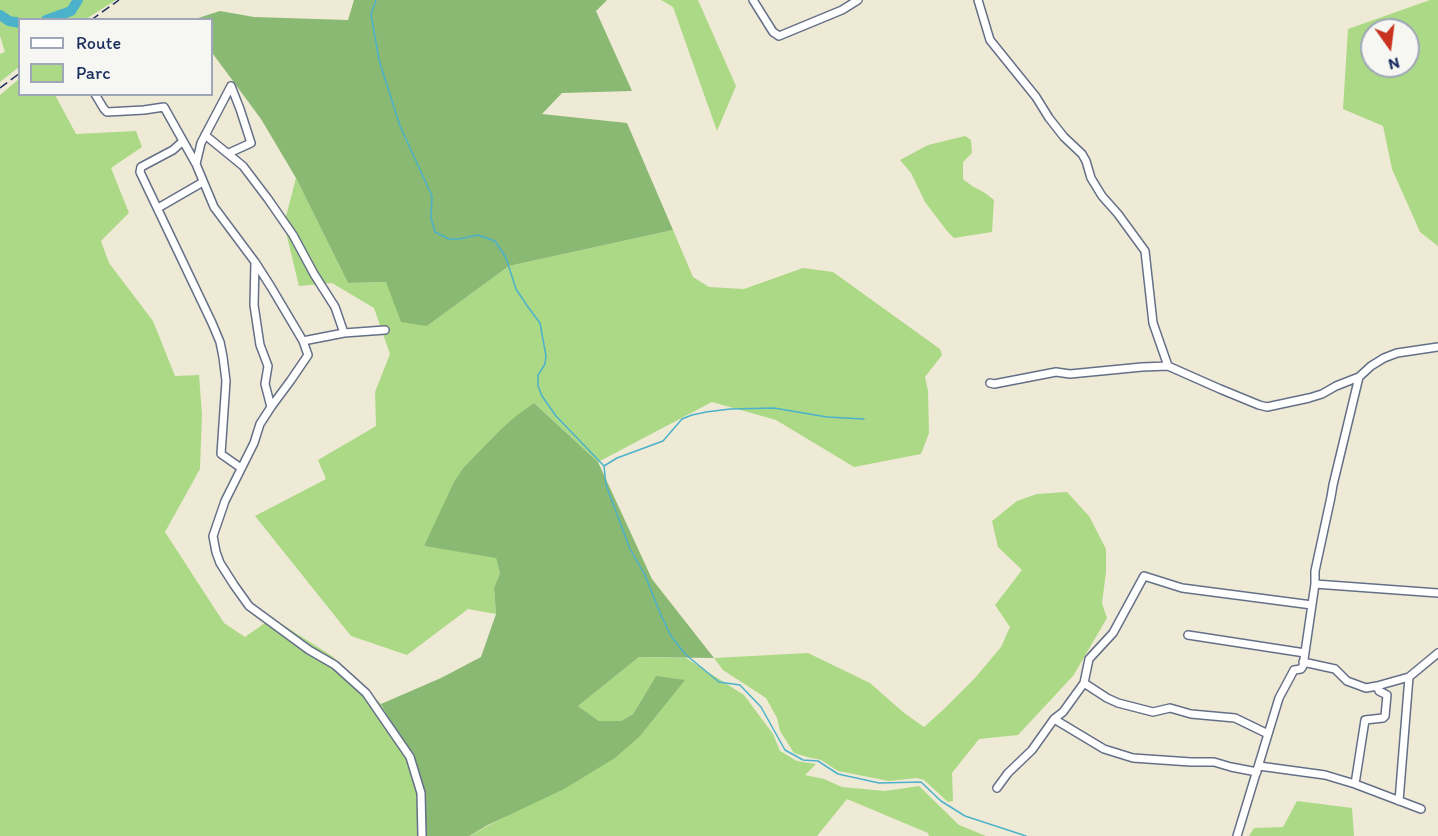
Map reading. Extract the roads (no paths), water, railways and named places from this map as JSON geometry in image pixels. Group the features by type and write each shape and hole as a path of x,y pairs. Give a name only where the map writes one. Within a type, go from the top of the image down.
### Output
{"street":[{"path":"753,0 773,32 779,36 842,10 858,0"},
{"path":"978,0 990,40 1064,137 1082,154 1091,178 1103,198 1118,214 1145,251 1153,323 1168,366"},
{"path":"196,164 201,143 231,86 251,143 228,153"},
{"path":"96,96 107,112 144,110 164,106 196,164 214,207 255,262 303,341 308,355 260,424 254,443 225,501 213,536 216,552 220,563 249,606 309,650 335,665 366,693 410,757 421,793 422,836"},
{"path":"205,135 247,171 293,235 314,274 336,307 344,333"},
{"path":"183,141 173,150 141,167 140,170 220,342 226,381 220,454 241,468"},
{"path":"158,208 203,182"},
{"path":"255,262 254,305 260,345 268,366 265,384 271,407"},
{"path":"303,341 344,333 385,330"},
{"path":"990,383 1056,372 1070,375 1168,366 1267,407 1315,396 1359,377 1371,366 1397,352 1438,347"},
{"path":"1237,836 1280,695 1294,670 1301,669 1303,662 1315,571 1359,377"},
{"path":"997,788 1008,773 1032,750 1084,682 1089,659 1113,633 1144,576 1182,588 1312,605"},
{"path":"1315,584 1438,593"},
{"path":"1188,635 1305,653"},
{"path":"1303,662 1335,669 1347,681 1364,688 1377,687 1410,677 1438,653"},
{"path":"1399,801 1410,677"},
{"path":"1084,682 1118,704 1153,712 1170,708 1191,714 1235,718 1268,734"},
{"path":"1355,784 1365,720 1385,716 1387,695 1379,692 1377,687"},
{"path":"1054,719 1104,749 1133,758 1214,762 1231,767 1316,773 1355,784 1421,809"}],"waterway":[{"path":"52,18 71,11 78,0"},
{"path":"376,0 371,14 379,60 400,126 432,196 431,218 435,232 449,239 478,235 495,241 506,258 516,289 540,323 546,356 545,364 538,375 538,386 542,396 556,416 604,466 606,485 630,549 645,575 671,636 685,654 719,682 740,685 761,707 785,750 803,760 818,761 838,774 879,783 921,782 941,801 965,816 1026,836"},
{"path":"0,15 9,21 18,23"},
{"path":"604,466 617,458 663,441 682,419 706,412 774,408 827,417 864,419"}],"railway":[{"path":"94,18 119,0"},
{"path":"0,88 18,74"}]}
